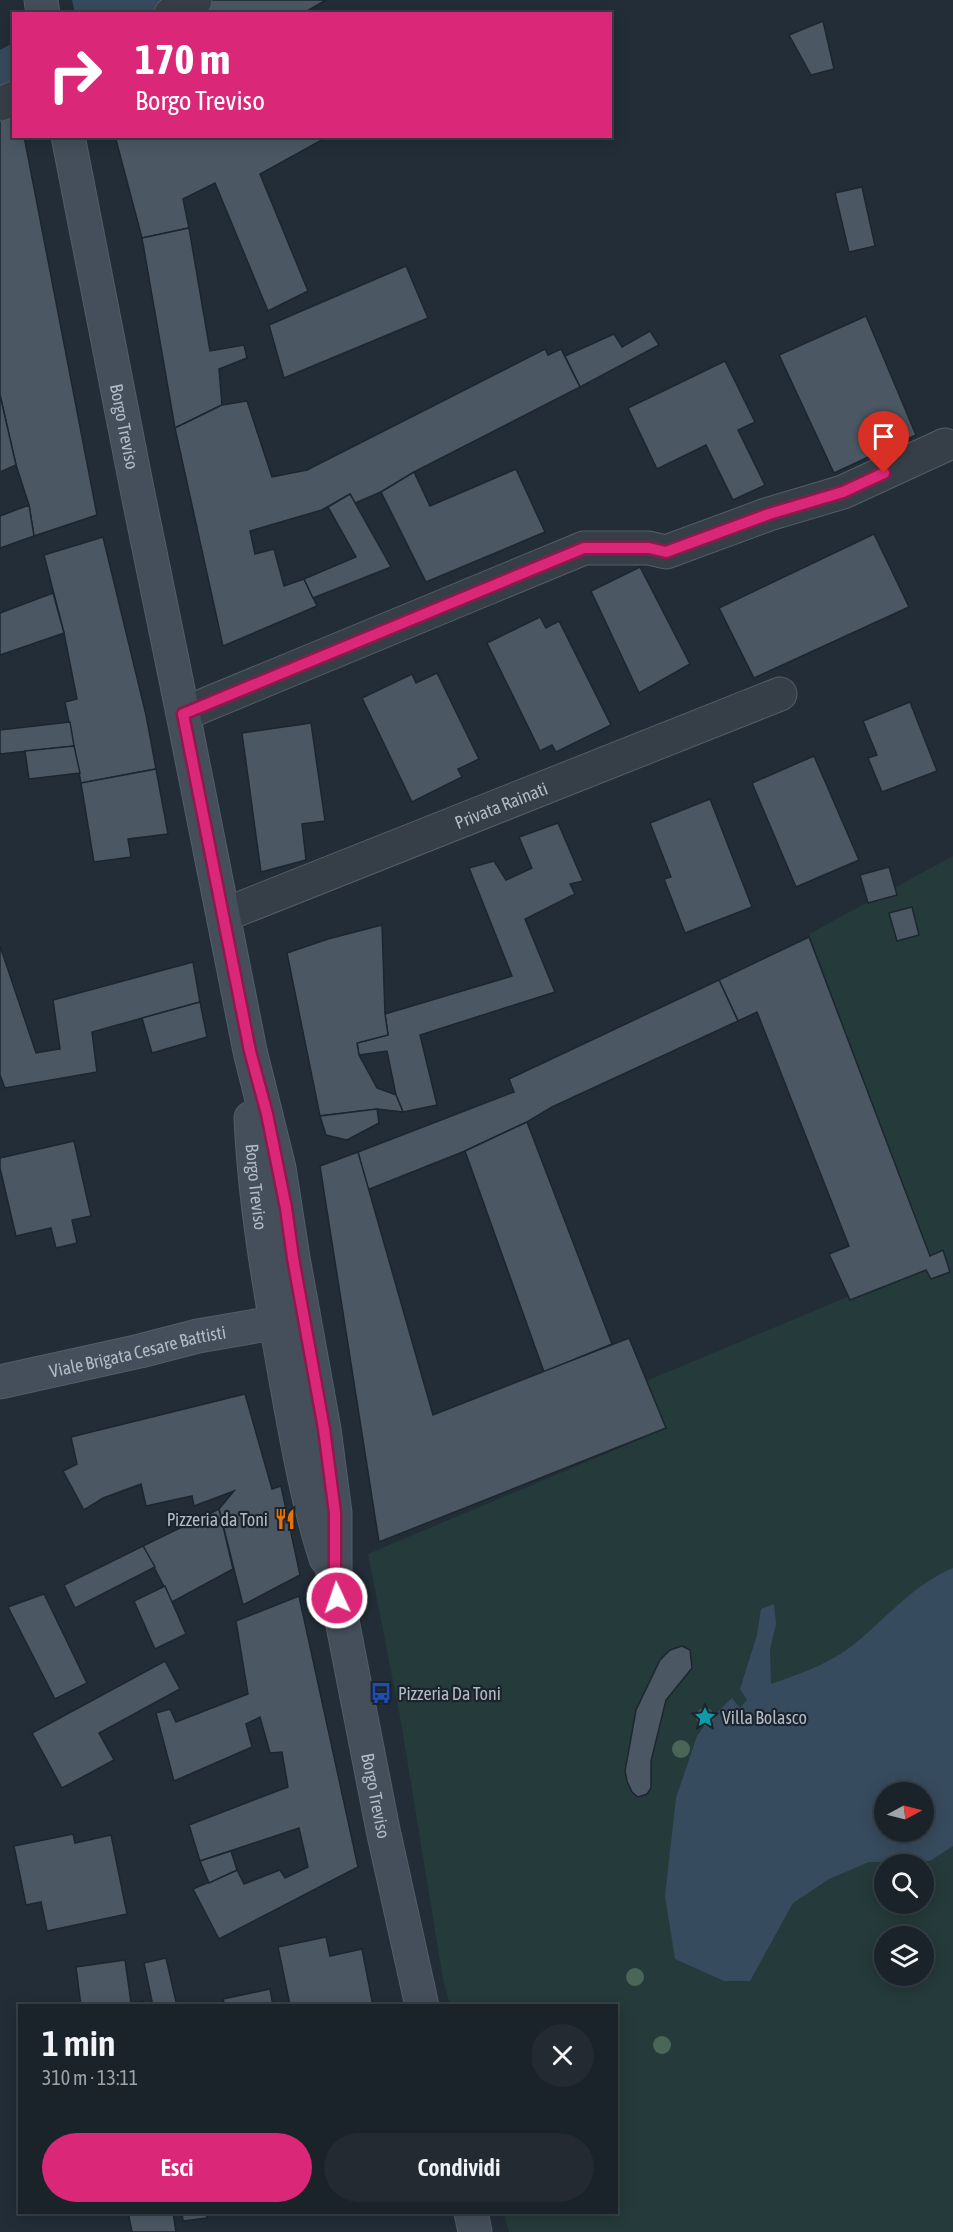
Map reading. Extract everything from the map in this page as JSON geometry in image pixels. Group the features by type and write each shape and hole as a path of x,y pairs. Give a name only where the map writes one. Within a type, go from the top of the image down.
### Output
{"street":[{"path":"174,12 195,0"},
{"name":"Borgo Treviso","path":"68,138 250,1051 279,1168 324,1429 335,1513 335,1585"},
{"path":"183,714 584,548 649,548 666,552 769,514 843,492 945,445"},
{"name":"Privata Rainati","path":"224,915 780,694"},
{"name":"Borgo Treviso","path":"250,1051 252,1146 276,1322 313,1516 335,1585 383,1830 422,2004"},
{"name":"Borgo Treviso","path":"276,1322 284,1318 287,1311 285,1276 291,1267 293,1258"},
{"name":"Viale Brigata Cesare Battisti","path":"0,1382 198,1336 276,1322"},
{"path":"471,2214 475,2232"}],"green space":[{"path":"953,856 953,2232 509,2232 504,2214 618,2214 618,2004 450,2004 443,1979 401,1722 368,1554 664,1429 646,1381 931,1262 809,934"}],"water":[{"path":"72,0 175,0 154,12 75,12"},
{"path":"12,44 12,90 0,96 0,50"},
{"path":"953,1568 953,1846 934,1858 934,1854 874,1854 874,1862 829,1879 793,1903 750,1981 724,1981 675,1959 665,1896 676,1798 697,1736 707,1722 732,1698 740,1708 747,1700 740,1689 757,1635 761,1609 774,1604 776,1624 770,1649 771,1684 806,1671 848,1649 927,1582"}],"building":[{"path":"211,0 326,0 305,12 192,12"},
{"path":"823,21 834,69 811,75 789,35"},
{"path":"12,114 12,138 24,138 97,515 34,536 29,505 16,465 0,395 0,119"},
{"path":"116,138 325,138 260,174 308,291 268,311 215,183 183,199 189,228 142,238"},
{"path":"862,187 875,246 849,252 835,193"},
{"path":"189,228 210,351 244,345 247,358 219,369 222,405 175,428 142,238"},
{"path":"406,266 428,318 284,378 269,325"},
{"path":"866,316 916,435 834,473 779,355"},
{"path":"650,331 659,345 580,387 565,356 614,334 622,347"},
{"path":"545,349 548,355 561,349 580,387 414,472 381,492 355,503 350,494 322,510 250,531 255,554 274,549 284,586 304,579 317,606 223,646 175,428 222,405 247,401 272,477 307,470"},
{"path":"725,361 755,422 738,430 765,485 733,500 706,445 657,469 628,408"},
{"path":"0,395 16,465 0,472"},
{"path":"516,469 545,532 426,582 381,492 414,472 430,506"},
{"path":"350,494 391,567 313,598 304,579 356,557 328,507"},
{"path":"29,505 34,536 0,548 0,516"},
{"path":"874,534 909,607 754,678 719,608"},
{"path":"103,537 146,715 156,769 81,783 65,702 77,699 64,633 44,555"},
{"path":"640,567 690,664 639,693 591,591"},
{"path":"53,593 64,633 0,655 0,613"},
{"path":"540,617 546,628 559,621 611,725 556,752 552,745 540,751 487,643"},
{"path":"437,673 479,759 458,769 462,777 412,802 362,698 412,674 416,683"},
{"path":"910,702 937,771 882,792 868,758 877,755 863,721"},
{"path":"70,722 74,746 0,754 0,730"},
{"path":"311,723 325,821 302,824 306,860 261,872 242,733"},
{"path":"74,746 80,773 29,779 25,751"},
{"path":"814,756 859,860 796,887 752,783"},
{"path":"156,769 168,834 128,839 131,857 94,862 81,783"},
{"path":"710,799 752,907 685,933 664,879 671,877 650,823"},
{"path":"558,823 583,881 570,884 575,894 525,919 555,992 420,1035 437,1105 403,1112 396,1095 387,1051 359,1055 357,1043 388,1035 385,1014 512,976 469,868 494,861 506,880 532,868 519,837"},
{"path":"889,867 897,895 868,903 860,875"},
{"path":"912,907 919,935 897,941 889,913"},
{"path":"382,925 385,1014 388,1035 357,1043 359,1055 377,1088 396,1095 403,1112 377,1109 320,1116 287,953 328,939"},
{"path":"809,937 930,1256 943,1250 950,1272 931,1279 926,1270 850,1300 829,1254 849,1246 757,1012 738,1021 719,980"},
{"path":"0,946 36,1053 60,1049 53,1000 193,962 200,1002 92,1032 97,1072 5,1088 0,1075"},
{"path":"719,980 738,1021 552,1107 527,1122 465,1151 367,1190 358,1152 514,1092 509,1079"},
{"path":"200,1002 207,1037 152,1053 142,1018"},
{"path":"377,1109 379,1123 347,1140 326,1135 320,1116"},
{"path":"527,1122 612,1344 544,1372 465,1151"},
{"path":"74,1141 91,1216 72,1220 77,1243 56,1248 51,1228 16,1236 0,1168 0,1158"},
{"path":"358,1152 433,1415 629,1338 666,1428 379,1542 320,1166"},
{"path":"245,1394 272,1489 281,1486 300,1575 243,1605 219,1509 234,1491 194,1506 192,1496 146,1506 141,1484 103,1498 84,1510 63,1471 77,1464 71,1437"},
{"path":"219,1509 233,1569 172,1602 143,1546"},
{"path":"143,1546 155,1567 75,1608 64,1585"},
{"path":"165,1586 186,1634 155,1649 134,1601"},
{"path":"44,1594 87,1683 55,1699 8,1607"},
{"path":"299,1596 358,1867 219,1939 193,1889 237,1870 244,1884 280,1870 285,1878 308,1867 299,1828 200,1861 189,1825 288,1787 282,1752 270,1753 260,1717 246,1724 252,1747 174,1781 156,1713 170,1709 176,1722 248,1694 236,1621"},
{"path":"682,1646 690,1650 692,1668 666,1700 651,1761 651,1788 647,1794 638,1797 632,1792 625,1771 636,1710 660,1660 670,1650"},
{"path":"165,1661 180,1689 99,1733 114,1760 62,1788 32,1733"},
{"path":"73,1834 75,1843 111,1835 127,1914 47,1931 41,1902 26,1905 14,1846"},
{"path":"231,1851 237,1870 209,1883 200,1861"},
{"path":"326,1937 330,1956 362,1949 373,2004 290,2004 278,1947"},
{"path":"166,1958 177,2004 153,2004 144,1963"},
{"path":"125,1960 131,2003 143,2001 144,2004 81,2004 76,1967"},
{"path":"270,1989 273,2004 224,2004 223,1999"},
{"path":"128,2214 173,2214 176,2232 132,2232"},
{"path":"182,2214 206,2214 207,2218 183,2221"}],"place":[{"name":"Pizzeria da Toni","path":"285,1519"},
{"name":"Pizzeria Da Toni","path":"381,1693"},
{"name":"Villa Bolasco","path":"705,1717"}],"route":[{"path":"337,1598 335,1513 324,1429 286,1208 267,1114 250,1051 183,714 584,548 649,548 666,552 769,514 843,492 884,473"}]}
